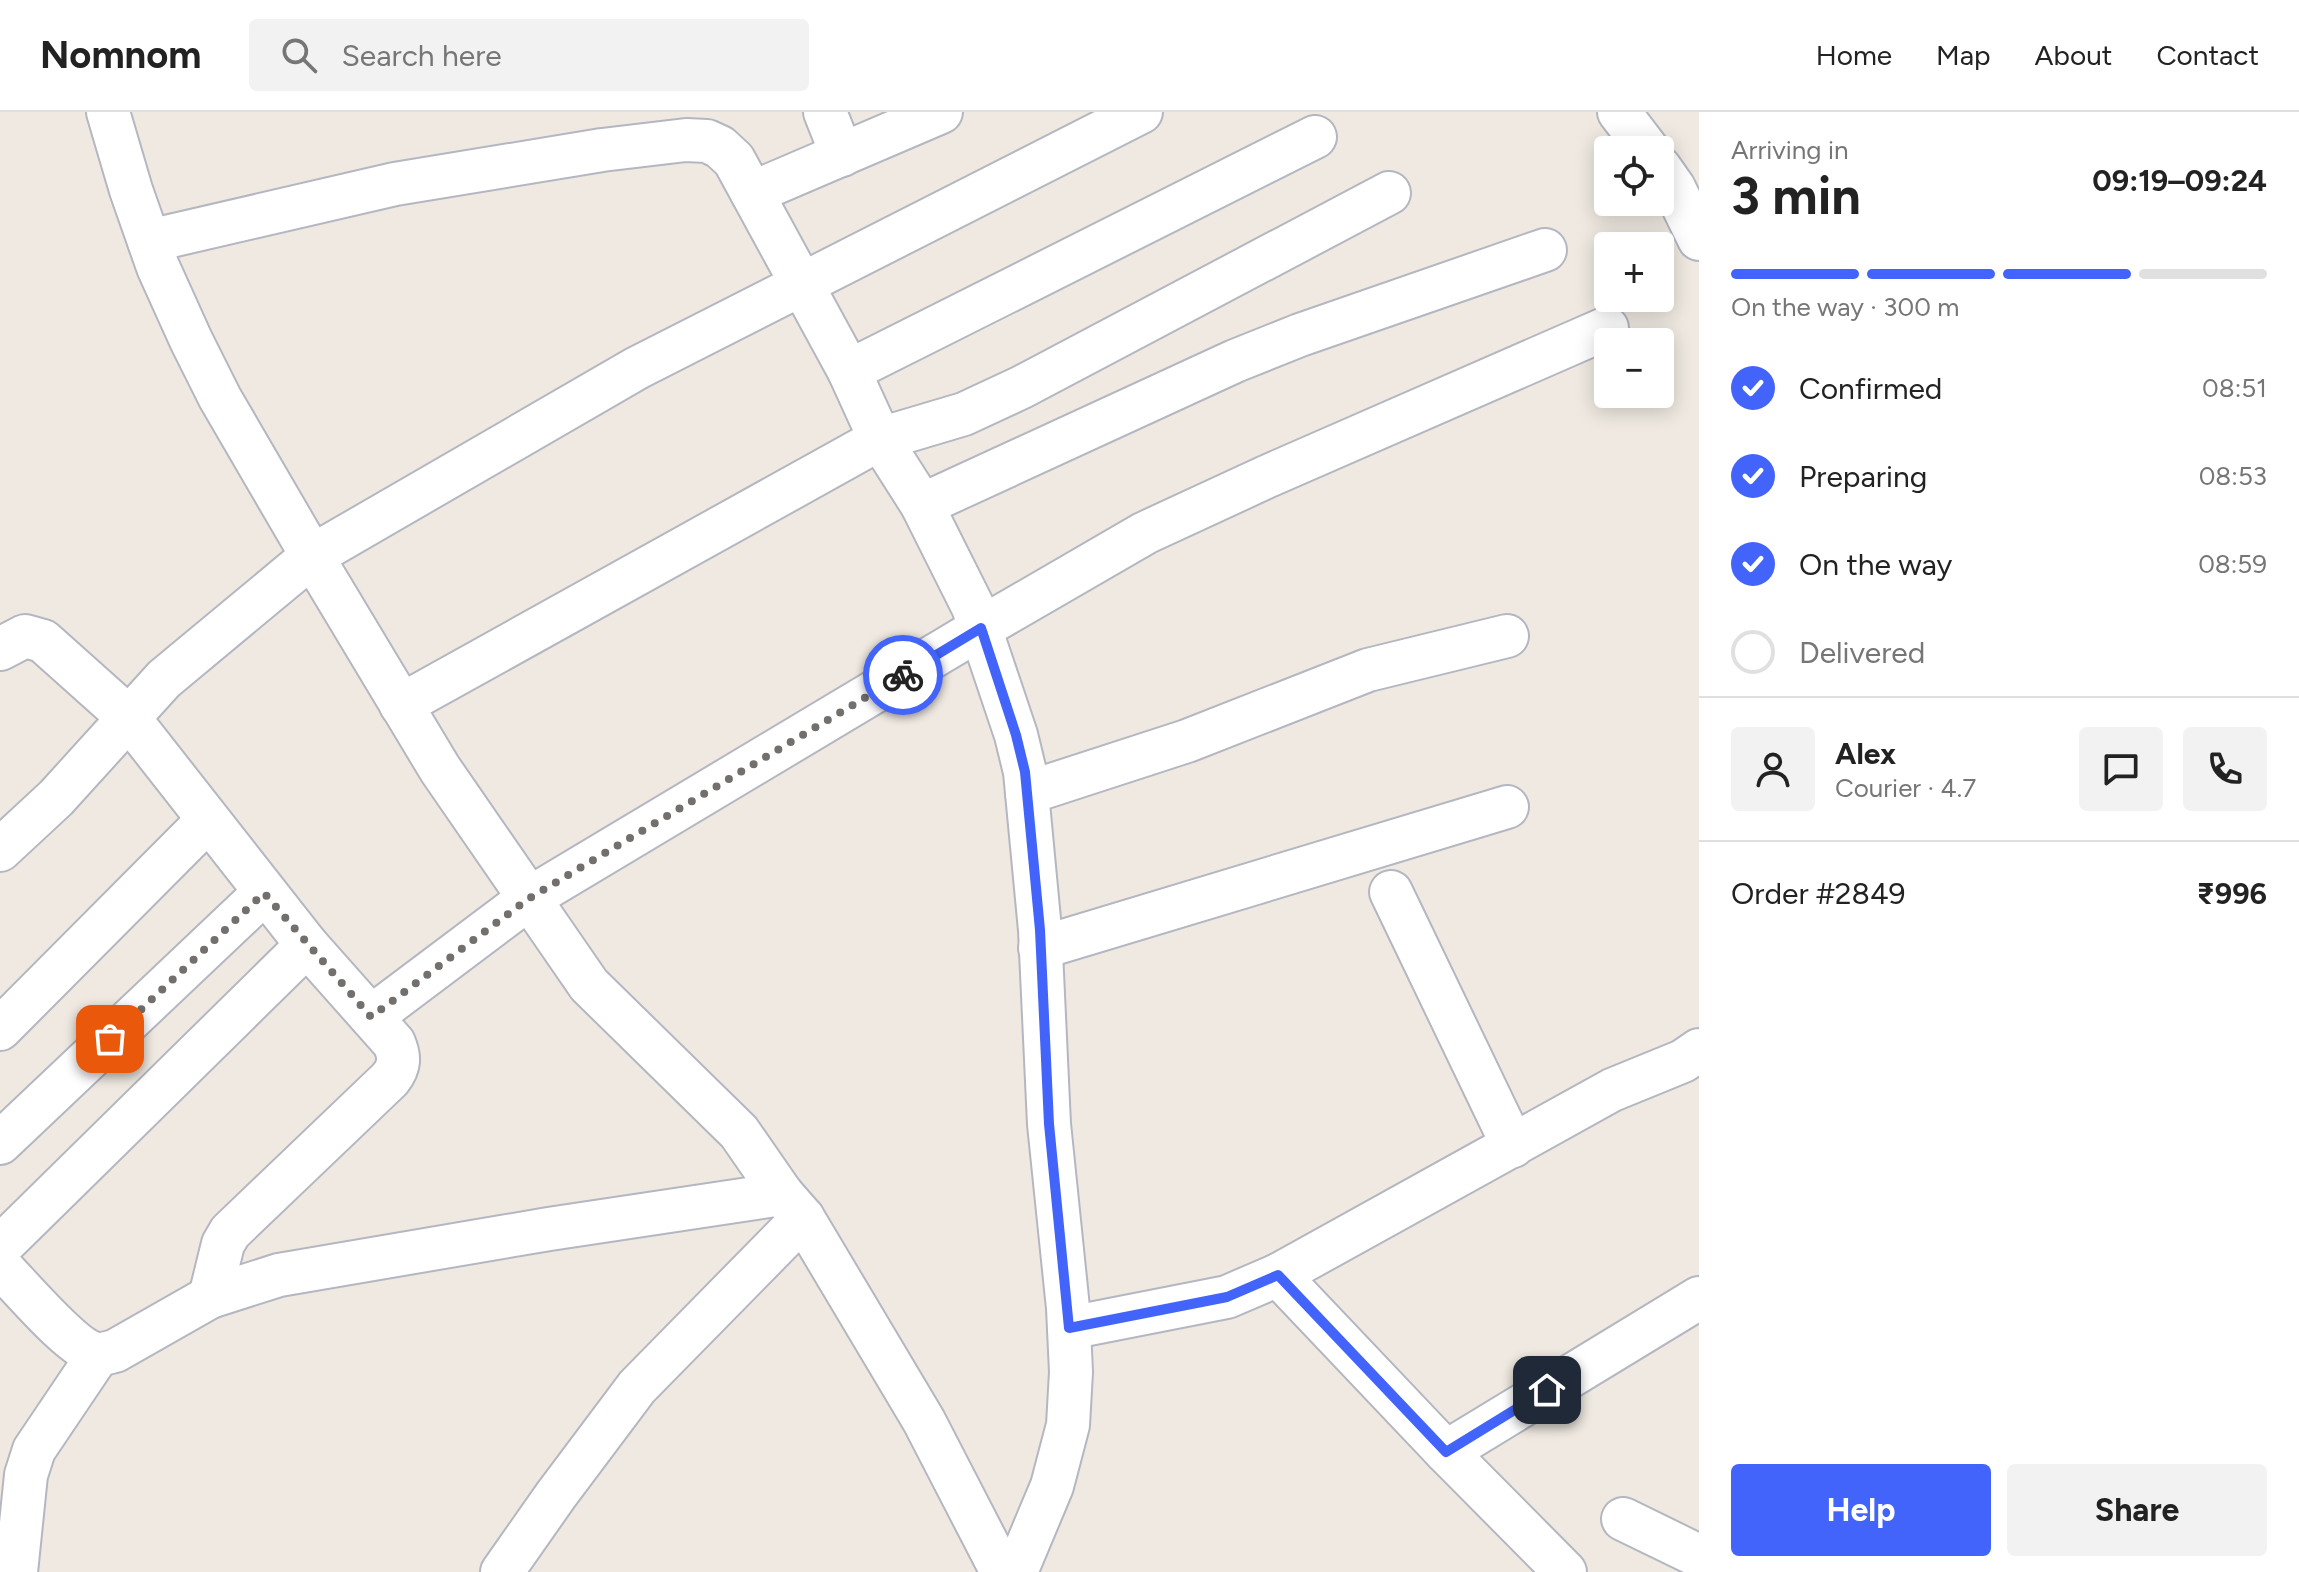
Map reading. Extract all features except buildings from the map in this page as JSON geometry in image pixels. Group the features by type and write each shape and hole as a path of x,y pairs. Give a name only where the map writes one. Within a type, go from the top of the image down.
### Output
{"street":[{"path":"108,112 149,241 214,386 440,769 589,985 739,1132 793,1206 924,1421 1002,1572"},
{"path":"825,112 842,155"},
{"path":"752,193 941,112"},
{"path":"0,850 56,798 164,679 312,556 637,368 1141,112"},
{"path":"1619,112 1637,136"},
{"path":"849,371 1315,137"},
{"path":"149,241 395,184 602,150 686,140 707,141 720,147 734,160 849,371 880,439 922,505 981,628 1016,735 1027,793 1040,948 1049,1124 1071,1372 1068,1425 1052,1486 1016,1572"},
{"path":"1674,188 1699,239"},
{"path":"401,705 880,439 964,414 1022,387 1389,193"},
{"path":"922,505 1235,361 1300,335 1545,250"},
{"path":"371,1017 528,899 1145,533 1594,334"},
{"path":"0,649 25,636 43,641 128,717 264,893 394,1043 398,1054 396,1071 230,1232 223,1244 210,1297"},
{"path":"1027,793 1187,741 1368,670 1507,636"},
{"path":"1040,948 1507,807"},
{"path":"0,1029 208,820"},
{"path":"1391,892 1513,1146"},
{"path":"0,1143 264,893"},
{"path":"0,1247 307,945"},
{"path":"1069,1328 1227,1297 1278,1275 1612,1090 1694,1065"},
{"path":"0,1266 61,1329 83,1348 98,1355 115,1351 210,1297 279,1275 549,1229 793,1206"},
{"path":"502,1572 637,1387 793,1206"},
{"path":"1278,1275 1565,1572"},
{"path":"1446,1452 1699,1298"},
{"path":"16,1572 13,1483 98,1355"},
{"path":"1623,1519 1699,1556"}],"way so far":[{"path":"110,1039 264,893 371,1017 528,899 903,675"}],"route":[{"path":"903,675 981,628 1016,735 1025,772 1040,930 1049,1124 1069,1328 1227,1297 1278,1275 1446,1452 1547,1390"}]}
